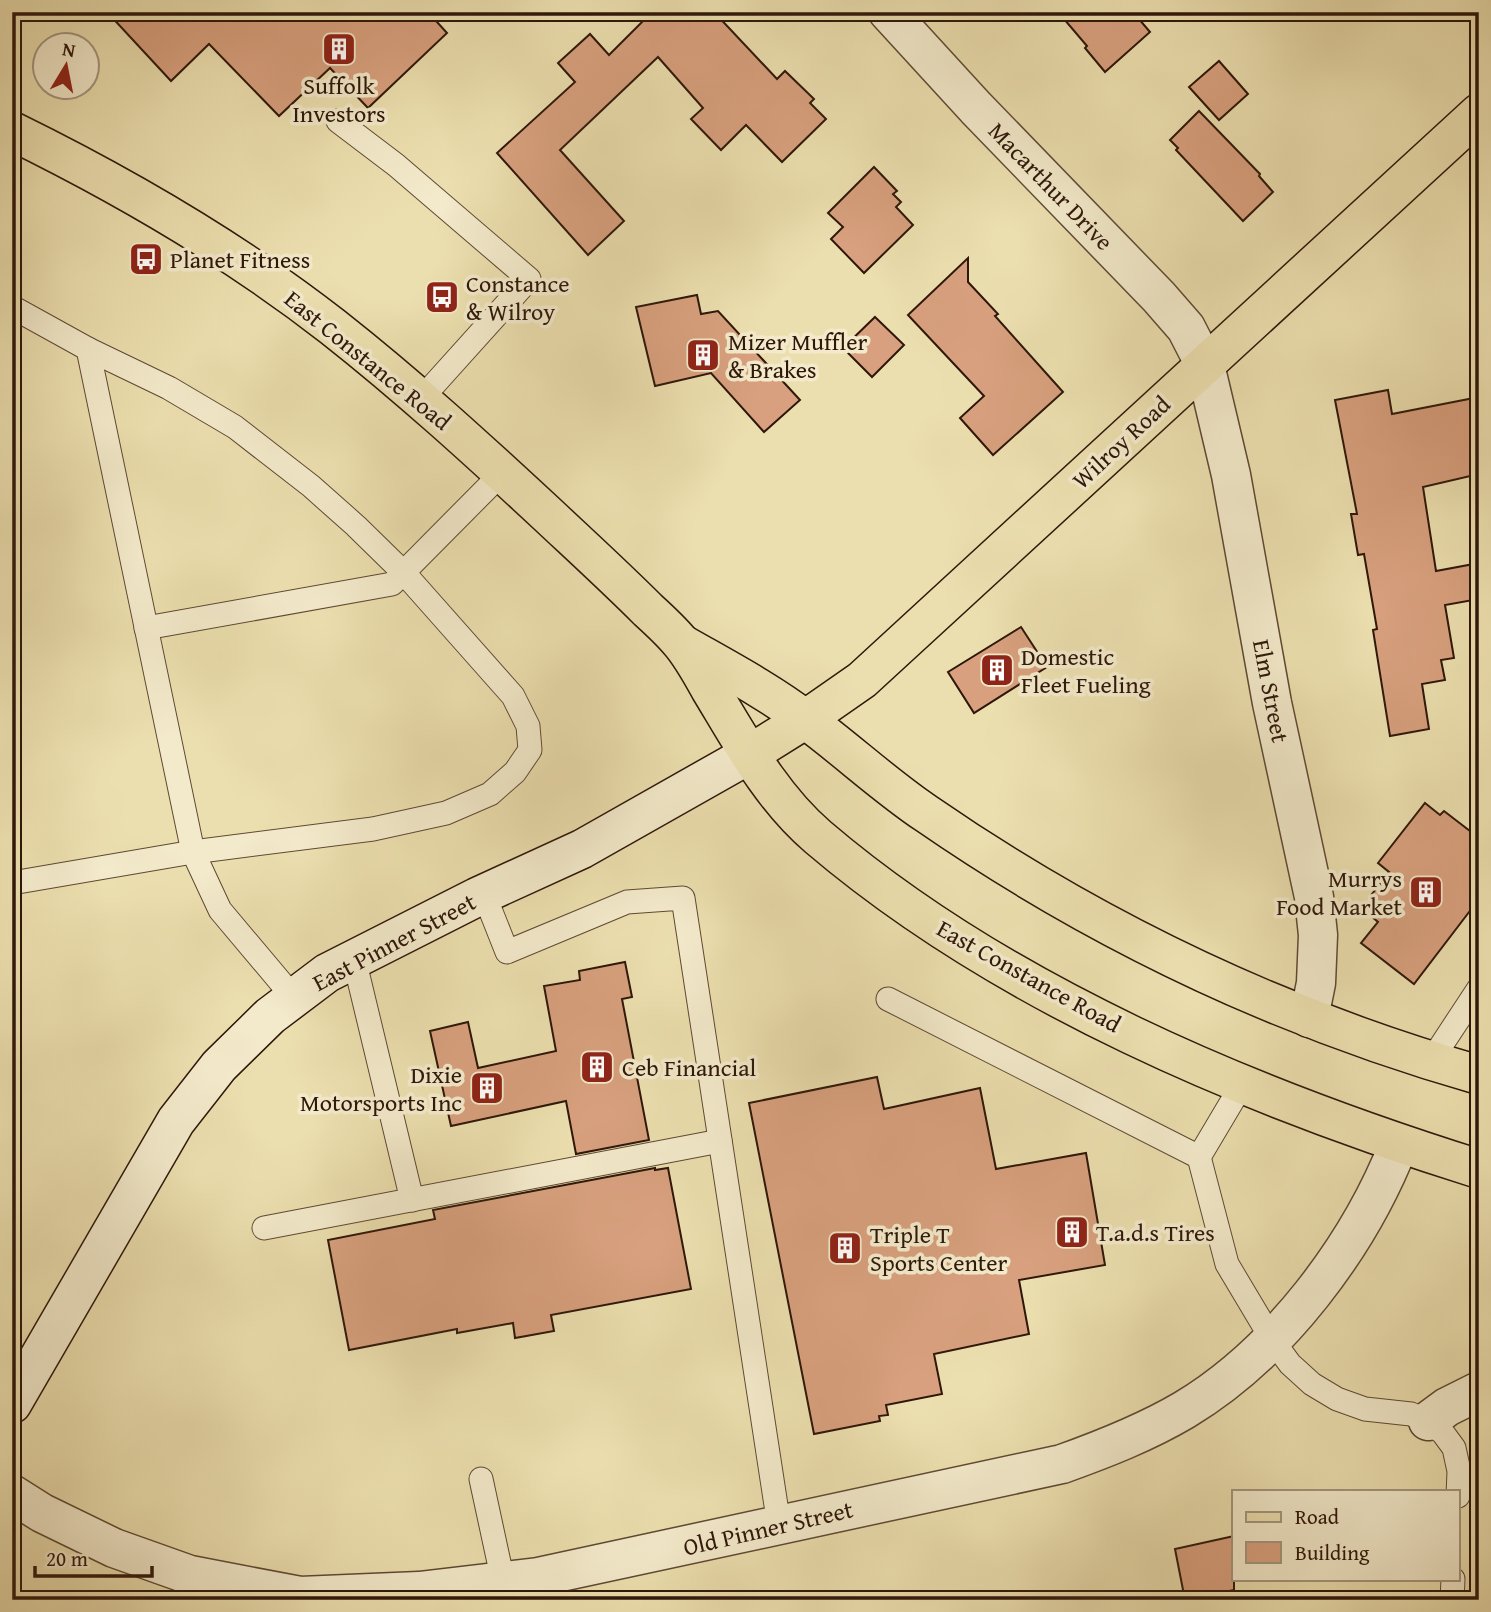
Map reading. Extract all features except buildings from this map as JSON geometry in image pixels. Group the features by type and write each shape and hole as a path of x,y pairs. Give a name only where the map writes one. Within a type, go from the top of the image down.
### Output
{"main road":[{"name":"Wilroy Road","path":"750,754 862,680 1479,113"},
{"name":"East Constance Road","path":"12,131 148,204 264,278 331,326 421,399 682,644 755,685 806,719 925,813 1045,890 1157,952 1309,1018 1479,1075"},
{"name":"East Constance Road","path":"682,644 750,754 785,804 815,834 891,895 983,955 1153,1044 1308,1111 1399,1144 1479,1168"}],"street":[{"name":"Macarthur Drive","path":"888,12 976,108 1159,297 1186,328 1205,365"},
{"name":"Elm Street","path":"1205,365 1231,475 1272,703 1314,897 1318,935 1316,983 1309,1018"},
{"name":"East Pinner Street","path":"12,1404 176,1121 219,1066 270,1016 327,973 484,894 582,849 750,754"},
{"name":"Old Pinner Street","path":"12,1494 42,1513 114,1548 190,1575 300,1595 419,1591 551,1575 1062,1464 1125,1441 1185,1410 1240,1370 1273,1341 1312,1295 1364,1217 1399,1144"},
{"path":"1428,1421 1447,1406 1479,1391"}],"lane":[{"path":"338,121 396,165 528,279 421,399"},
{"path":"12,307 88,349 169,388 235,427 311,486 404,573 513,696 528,726 530,750 515,772 490,794 446,813 373,828 193,852 12,884"},
{"path":"88,349 193,852 220,910 294,998"},
{"path":"146,628 392,584 502,473"},
{"path":"484,894 507,952 627,902 682,898 779,1525"},
{"path":"354,960 412,1200"},
{"path":"1431,1061 1479,988"},
{"path":"888,999 1199,1157"},
{"path":"1243,1083 1199,1157 1227,1264 1273,1341 1290,1364 1312,1384 1337,1399 1365,1409 1411,1414 1428,1421 1443,1433 1454,1448 1459,1471 1458,1490"},
{"path":"264,1228 720,1141"},
{"path":"481,1479 503,1581"},
{"path":"1452,1600 1453,1580"}],"place":[{"name":"Suffolk Investors","path":"339,49"},
{"name":"Planet Fitness","path":"146,259"},
{"name":"Constance & Wilroy","path":"442,297"},
{"name":"Mizer Muffler & Brakes","path":"703,355"},
{"name":"Domestic Fleet Fueling","path":"997,670"},
{"name":"Murrys Food Market","path":"1426,892"},
{"name":"Ceb Financial","path":"597,1067"},
{"name":"Dixie Motorsports Inc","path":"487,1088"},
{"name":"T.a.d.s Tires","path":"1072,1232"},
{"name":"Triple T Sports Center","path":"845,1248"}]}
